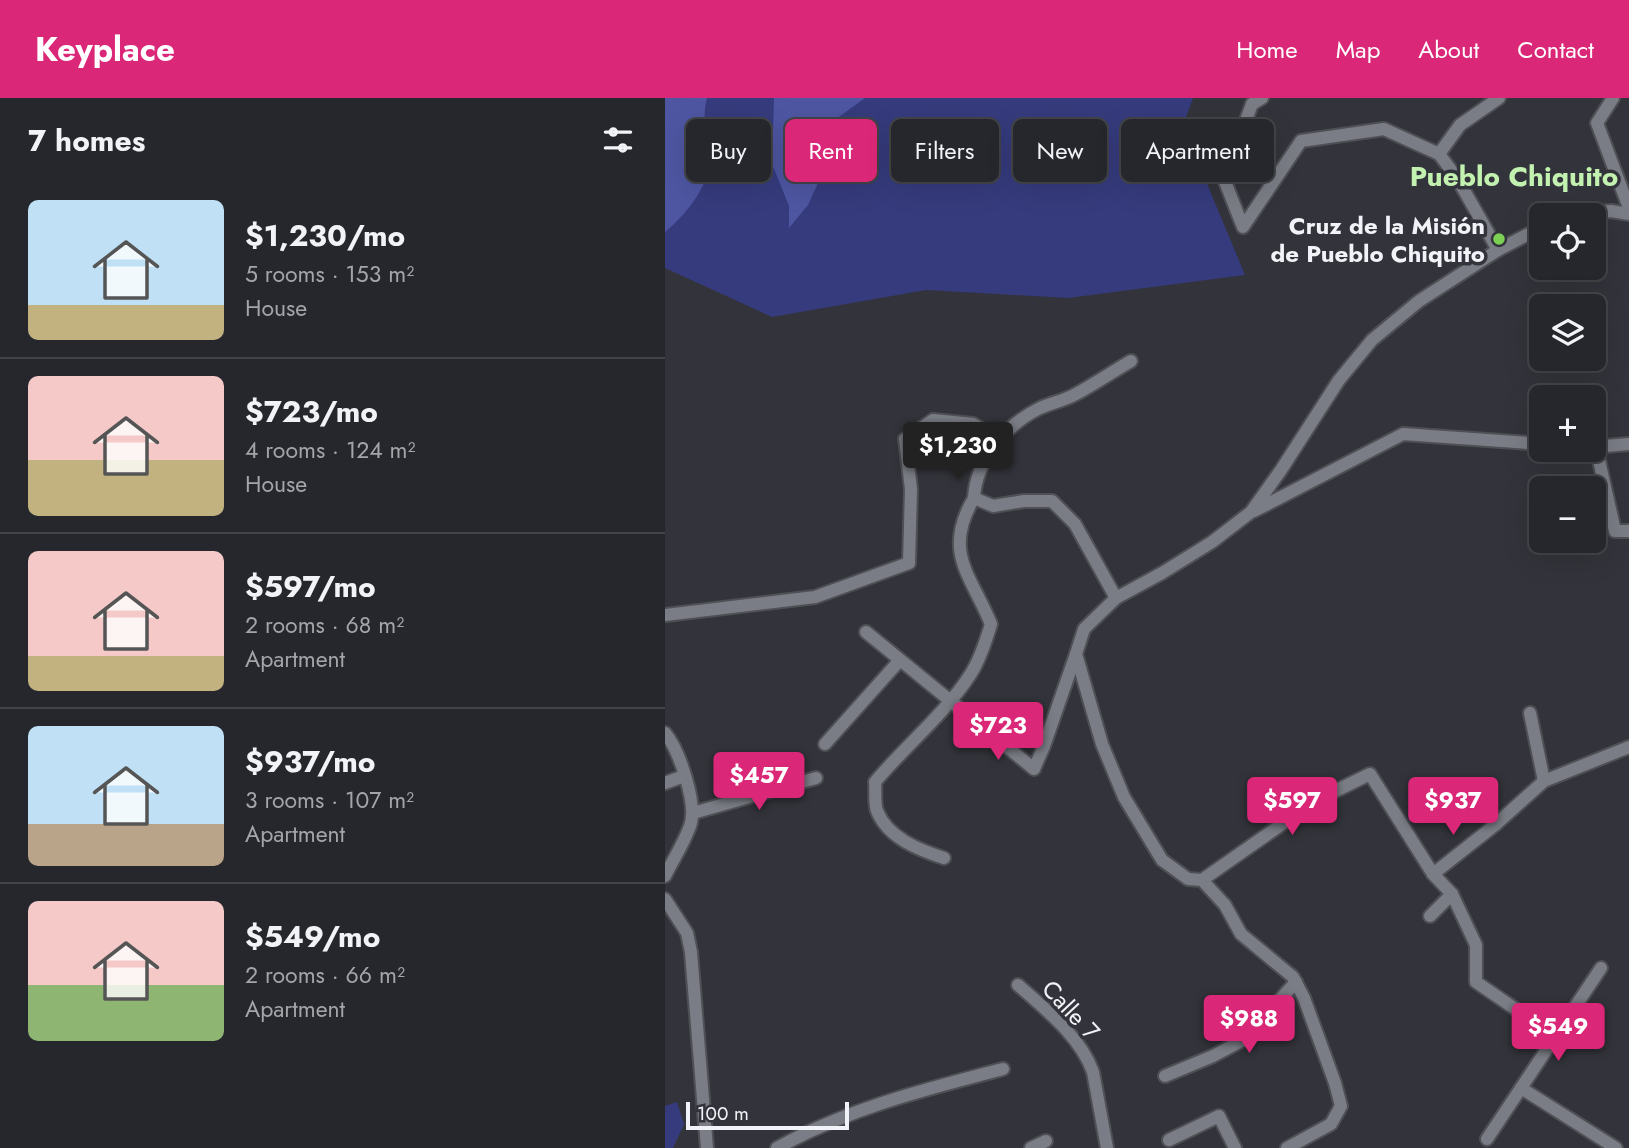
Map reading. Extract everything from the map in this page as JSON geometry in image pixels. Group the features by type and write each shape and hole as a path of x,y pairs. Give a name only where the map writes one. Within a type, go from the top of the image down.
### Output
{"street":[{"path":"1262,98 1252,104 1224,179 1243,227 1301,141 1384,129 1439,153 1457,178 1498,250"},
{"path":"1439,153 1460,125 1499,98"},
{"path":"1613,98 1597,123 1629,208"},
{"path":"1606,211 1629,214"},
{"path":"1251,512 1339,380 1371,340 1419,301 1498,250 1529,234"},
{"path":"944,858 919,850 894,835 876,810 875,782 971,673 992,624 964,569 958,544 967,509 974,498 975,479 990,451 1017,421 1041,407 1072,396 1131,361"},
{"path":"665,615 815,597 909,563 911,489 905,439 933,420 973,424 1000,440"},
{"path":"866,632 1034,769 1084,629 1116,598 1212,542 1251,512 1403,434 1529,443"},
{"path":"1606,446 1629,444"},
{"path":"1599,462 1615,531 1629,531"},
{"path":"974,498 993,506 1024,501 1052,501 1075,524 1116,598"},
{"path":"1076,654 1102,744 1124,797 1162,859 1188,878 1202,880 1225,905 1241,934 1296,982 1335,1083 1341,1106 1331,1124 1287,1148"},
{"path":"825,744 900,660"},
{"path":"1530,713 1544,781"},
{"path":"665,733 674,743 693,813 690,827 665,876"},
{"path":"1433,874 1495,825 1544,781 1629,747"},
{"path":"1202,880 1315,801 1370,774 1433,874 1453,894 1476,945 1476,982 1555,1036"},
{"path":"665,783 684,776"},
{"path":"693,813 816,778"},
{"path":"1430,916 1453,894"},
{"path":"665,899 687,933 691,952 707,1148"},
{"path":"1487,1139 1601,968"},
{"path":"1165,1076 1243,1040 1296,982"},
{"name":"Calle 7","path":"1018,985 1058,1021 1090,1062 1107,1148"},
{"path":"777,1148 813,1128 903,1096 1003,1069"},
{"path":"1521,1088 1616,1148"},
{"path":"1169,1140 1219,1116 1235,1148"},
{"path":"1031,1148 1046,1141"}],"shaded area":[{"path":"665,98 1193,98 1186,119 1121,119 1121,182 1206,182 1245,275 1068,298 926,290 772,317 665,268"},
{"path":"665,98 707,98 705,119 686,119 686,182 704,182 697,197 665,232"},
{"path":"774,98 865,98 836,119 785,119 785,182 818,182 808,205 789,228 789,206 772,164"},
{"path":"677,1102 684,1124 673,1148 665,1148 665,1106"}],"place":[{"name":"Cruz de la Misión de Pueblo Chiquito","path":"1499,239"}],"district":[{"name":"Pueblo Chiquito","path":"1514,176"}]}
